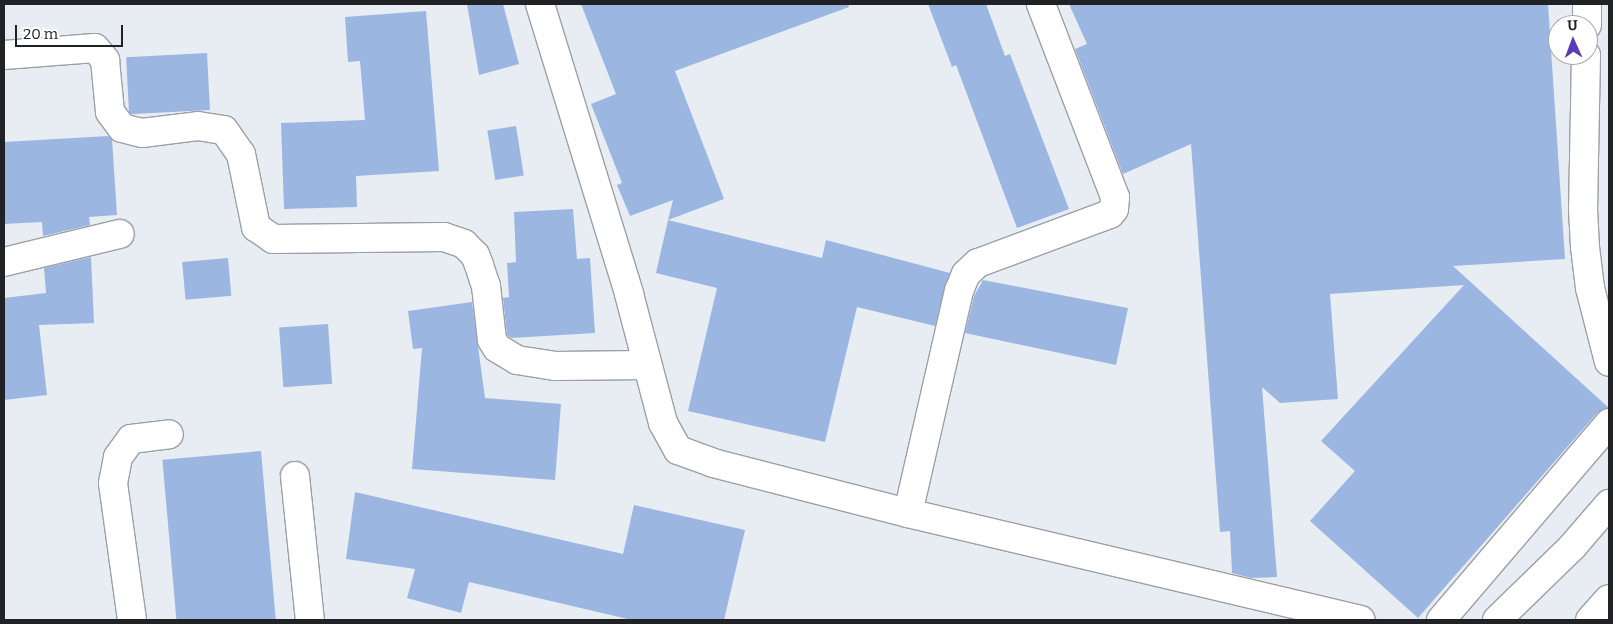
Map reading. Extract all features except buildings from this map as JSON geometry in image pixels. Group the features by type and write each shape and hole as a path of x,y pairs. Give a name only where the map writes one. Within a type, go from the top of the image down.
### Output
{"main road":[{"path":"540,4 629,294 646,366 663,423 678,450 713,463 908,513 1361,620"},
{"path":"908,513 959,291 966,274 978,263 1110,214 1114,209 1115,197 1041,4"},
{"path":"4,55 95,48 105,60 110,112 122,128 142,133 198,126 224,130 241,154 256,227 273,239 444,237 464,244 475,254 484,279 492,340 497,348 518,360 555,366 646,366"},
{"path":"1586,65 1583,209 1585,247 1590,288 1609,362"},
{"path":"4,262 120,234"},
{"path":"1442,620 1609,423"},
{"path":"132,620 113,483 116,466 118,457 131,439 169,434"},
{"path":"295,476 310,620"},
{"path":"1497,620 1572,547 1609,504"},
{"path":"1590,620 1609,599"}]}
